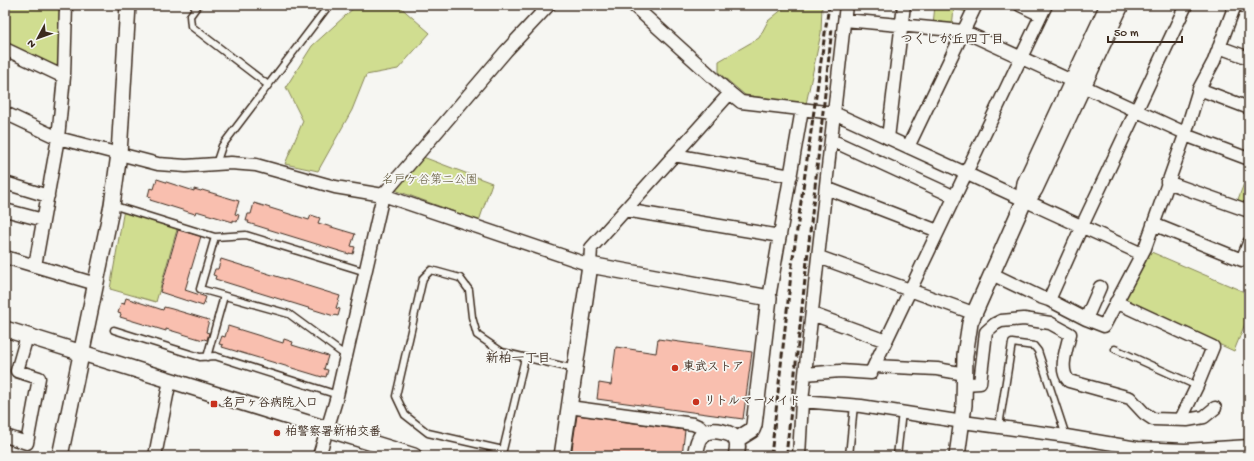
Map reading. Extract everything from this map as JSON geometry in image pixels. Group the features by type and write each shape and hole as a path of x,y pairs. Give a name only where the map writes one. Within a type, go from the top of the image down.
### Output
{"street":[{"path":"35,266 58,138 64,77 66,5"},
{"path":"60,456 112,205 119,154 128,5"},
{"path":"319,456 338,395 384,195 506,51 549,5"},
{"path":"633,5 730,94 741,102 834,113 1142,254"},
{"path":"799,456 802,401 846,5"},
{"path":"888,138 904,5"},
{"path":"908,147 976,5"},
{"path":"805,374 840,371 871,373 1043,10 1020,5"},
{"path":"957,456 963,422 967,340 973,313 992,274 1024,199 1035,189 1108,5"},
{"path":"1077,84 1121,5"},
{"path":"1049,300 1082,226 1186,5"},
{"path":"992,274 1086,319 1104,326 1142,254 1185,134 1199,89 1219,47 1235,5"},
{"path":"1242,5 1249,8"},
{"path":"845,20 963,31 1185,134 1249,159"},
{"path":"1219,47 1249,58"},
{"path":"5,48 64,77"},
{"path":"1199,89 1249,108"},
{"path":"562,456 590,265 591,248 730,94"},
{"path":"736,440 752,430 754,425 769,298 802,109"},
{"path":"5,113 58,138 158,164 186,166 231,163 256,165 335,187 384,195 590,265 769,298"},
{"path":"831,140 955,196"},
{"path":"674,156 791,176"},
{"path":"1168,182 1249,211"},
{"path":"5,183 48,196"},
{"path":"826,188 938,231"},
{"path":"5,210 43,220"},
{"path":"624,210 780,236"},
{"path":"1153,224 1242,260 1249,243"},
{"path":"5,257 96,284"},
{"path":"819,257 973,313"},
{"path":"1086,319 1100,287"},
{"path":"1116,302 1213,347 1197,386 1181,419"},
{"path":"812,314 886,340"},
{"path":"874,366 937,369 980,384 986,332 1001,321 1024,319 1035,320 1050,323 1070,334 1064,362 1065,377 1069,381 1130,398 1144,413 1153,419 1187,420 1204,417 1215,408"},
{"path":"5,329 414,456"},
{"path":"5,436 27,443 40,378 17,371 27,336"},
{"path":"155,456 170,380"},
{"path":"802,401 854,405 1066,436 1136,452 1184,453 1229,451 1249,446"},
{"path":"569,407 693,424 700,427 704,433"},
{"path":"695,456 697,442 704,433 711,430 729,433 736,440 738,446 736,456"}],"lane":[{"path":"198,5 190,16 191,26 268,85"},
{"path":"216,164 222,146 329,5"},
{"path":"112,205 215,237 246,235 366,272"},
{"path":"215,237 200,289 289,314 346,356"},
{"path":"525,358 503,453 428,433 405,415 396,396 423,278 431,270 460,278 469,290 476,335 502,352 575,369"},
{"path":"208,357 224,296"},
{"path":"114,330 200,357 214,356 338,395"},
{"path":"999,426 1012,343 1034,346 1038,351 1066,436"},
{"path":"1115,349 1197,386"},
{"path":"849,456 854,405"},
{"path":"897,456 902,412"}],"green space":[{"path":"5,5 62,5 59,66 55,68 5,44"},
{"path":"357,5 398,5 430,33 398,69 366,75 352,110 318,171 285,164 303,121 286,87 312,46"},
{"path":"785,5 822,5 821,33 806,104 745,95 719,73 719,61 759,38 768,21 784,8"},
{"path":"935,5 972,5 968,12 954,9 952,26 933,25"},
{"name":"名戸ケ谷第二公園","path":"423,157 492,183 479,221 395,190"},
{"path":"1249,170 1249,207 1237,202"},
{"path":"124,209 178,226 156,302 110,289"},
{"path":"1149,251 1249,294 1249,314 1234,351 1125,302 1124,296"}],"building":[{"path":"157,179 194,191 194,189 202,190 239,201 235,214 239,215 237,222 196,211 195,214 150,200 151,197 148,196 150,188 154,189"},
{"path":"254,203 309,220 311,215 320,218 318,223 355,234 351,246 355,247 353,254 248,223 249,221 246,221 248,214 251,214"},
{"path":"178,230 201,236 185,290 206,297 203,306 160,292"},
{"path":"221,259 340,296 336,308 340,309 338,316 215,279 216,276 213,275 215,269 218,269"},
{"path":"126,298 163,310 164,307 209,320 206,332 209,333 207,340 166,329 166,331 120,317 121,314 118,313 121,303 124,304"},
{"path":"228,326 283,343 284,339 293,342 292,345 328,356 324,369 328,370 326,377 222,347 223,345 219,344 222,336 225,337"},
{"path":"658,339 752,352 743,419 597,399 599,383 611,385 616,347 656,353"},
{"path":"577,415 685,430 682,456 571,456"}],"railway":[{"path":"771,456 792,265 829,5"},
{"path":"786,456 832,28"}],"place":[{"name":"東武ストア","path":"675,368"},
{"name":"リトルマーメイド","path":"696,402"},
{"name":"名戸ヶ谷病院入口","path":"214,404"},
{"name":"柏警察署新柏交番","path":"277,433"}],"district":[{"name":"つくしが丘四丁目","path":"952,40"},
{"name":"新柏一丁目","path":"518,359"}]}
